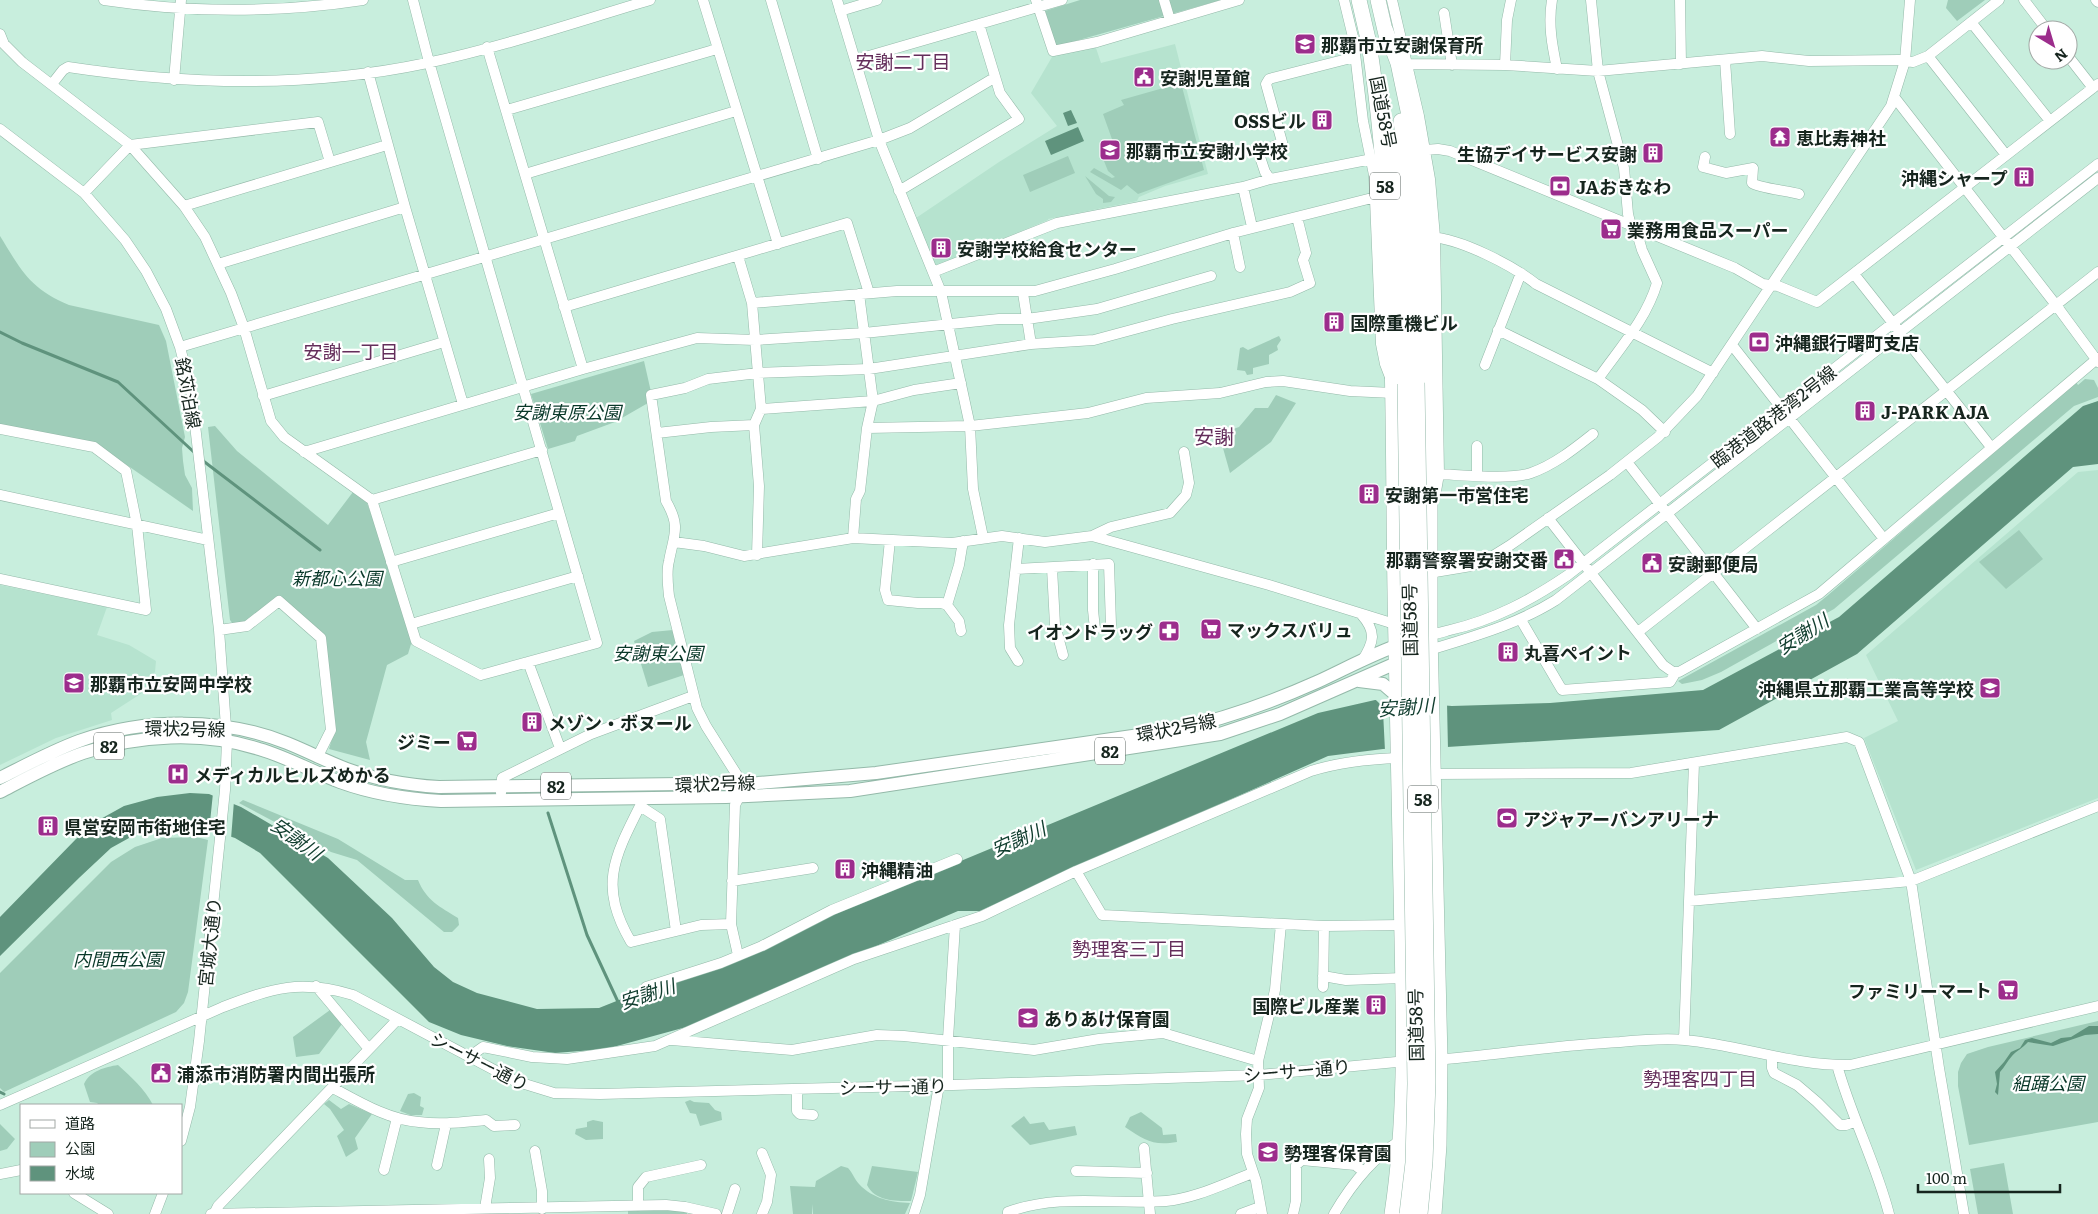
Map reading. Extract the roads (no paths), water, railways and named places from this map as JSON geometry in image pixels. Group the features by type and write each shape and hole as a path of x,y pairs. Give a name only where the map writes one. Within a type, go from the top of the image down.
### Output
{"highway":[{"name":"国道58号","path":"1359,0 1387,118 1397,183 1401,242 1415,1084 1413,1163 1407,1214"},
{"name":"国道58号","path":"1378,0 1385,29 1408,169 1413,230 1402,386 1428,1082 1425,1162 1420,1214"},
{"name":"58","path":"1385,29 1398,63 1420,172 1426,259 1430,433 1430,650 1434,751 1440,1059 1439,1145 1434,1214"},
{"name":"58","path":"1392,1214 1400,1140 1404,1062 1395,624 1402,386"}],"main road":[{"name":"環状2号線","path":"0,778 51,753 102,734 151,725 204,724 228,727 286,743 345,768 376,778 411,785 741,784 876,773 1174,730 1214,722 1245,712 1396,646 1430,635"},
{"name":"環状2号線","path":"0,792 57,763 104,746 162,739 204,738 228,741 261,749 341,782 407,799 441,801 642,802 850,791 1220,734 1260,722 1357,681 1396,662 1430,650"},
{"path":"1357,681 1378,682 1389,688 1398,698"}],"street":[{"path":"104,0 261,10 363,0"},
{"path":"0,34 4,44 13,54 130,145 184,206 205,237 218,264 244,328 271,421 276,430 372,500 416,641 481,676 597,643 429,62 413,0"},
{"path":"52,84 63,70 68,67 120,75 174,80 306,79 368,72 429,62 650,0"},
{"path":"703,0 756,178 778,244"},
{"path":"771,0 818,159"},
{"path":"837,0 879,140 941,292 970,426 973,489 983,537"},
{"path":"840,11 878,0"},
{"path":"855,60 979,24 1037,4 1062,0"},
{"path":"1164,0 1170,20"},
{"path":"1037,4 1053,51 1097,42 1239,0"},
{"path":"1344,0 1353,37 1363,121 1372,159 1376,196 1380,241 1381,344 1385,364 1402,386"},
{"path":"1392,0 1408,64 1425,150 1433,237 1439,474 1429,514"},
{"path":"1505,65 1507,20 1511,0"},
{"path":"1552,0 1549,14 1550,33 1557,69"},
{"path":"1591,0 1598,71 1624,168 1628,214 1631,226 1637,233 1642,250 1657,284 1633,333 1598,379"},
{"path":"1680,0 1682,64"},
{"path":"1429,573 1463,569 1480,563 1496,554 1627,462 1665,432 1697,396 1773,285 1895,98 1905,61 1910,0"},
{"path":"1408,64 1505,65 1598,71 1762,56 1809,61 1913,62 1928,56 1999,0"},
{"path":"2024,0 2039,20"},
{"path":"174,80 180,4"},
{"path":"1444,13 1452,65"},
{"path":"1971,22 2050,121"},
{"path":"899,191 1019,119 1000,93 979,24"},
{"path":"487,47 583,369"},
{"path":"507,110 717,49"},
{"path":"1928,56 2006,155"},
{"path":"1270,179 1259,154 1282,142 1266,84 1269,79 1355,57"},
{"path":"1725,60 1730,134"},
{"path":"1425,150 1438,149 1450,151 1734,268 1763,284 1773,285 1818,302 2095,86 2078,67"},
{"path":"368,72 387,145 444,342 464,404"},
{"path":"180,347 486,258 879,140 910,128 994,78"},
{"path":"1548,518 1663,665 1667,669 1676,672 1688,668 1819,594 1991,446 2098,359 1895,98"},
{"path":"525,174 736,111"},
{"path":"84,193 130,145 318,122 330,162"},
{"name":"銘苅泊線","path":"0,130 84,193 115,227 146,271 166,309 180,347 191,391 219,630 228,741"},
{"path":"184,206 387,145"},
{"path":"1705,157 1703,167 1726,172 1753,168 1752,183 1757,187 1771,187 1799,194"},
{"path":"933,272 1057,223 1372,159"},
{"name":"臨港道路港湾2号線","path":"1430,635 1473,624 1513,609 1547,590 1584,564 1782,408 2098,164"},
{"name":"臨港道路港湾2号線","path":"1430,650 1521,620 1556,600 2098,178"},
{"path":"1243,186 1252,227"},
{"path":"752,303 864,293 983,290 1023,292 1054,287 1252,227 1376,196"},
{"path":"218,264 405,207"},
{"path":"738,955 731,924 735,805 740,797 741,784 738,775 706,726 693,696 667,584 668,561 674,542 676,523 674,514 666,501 651,395 685,388 708,380 758,373 870,369 1031,344 1094,340 1172,319 1290,292 1310,283 1303,260 1306,253 1297,217"},
{"path":"564,307 847,223 864,293 864,333 873,401 867,428 860,491 856,499 853,538"},
{"path":"1233,233 1240,267"},
{"path":"1433,237 1467,246 1521,273 1536,284 1713,373"},
{"path":"738,256 752,303 761,409 754,425 759,486 757,555"},
{"path":"1638,632 2098,272"},
{"path":"1485,365 1521,273"},
{"path":"1854,274 1991,446"},
{"path":"304,452 523,386 697,338 755,340 864,333 1000,319 1028,319 1096,309 1211,276"},
{"path":"1023,292 1031,344"},
{"path":"1498,330 1598,379 1642,410 1665,432"},
{"path":"264,396 444,342"},
{"path":"1732,345 1884,538"},
{"path":"867,428 970,426 1088,413 1146,398 1220,393 1266,382 1283,381 1350,391 1402,386"},
{"path":"761,409 873,401 914,390 961,383"},
{"path":"657,433 711,427 754,425"},
{"path":"0,429 94,447 126,471 137,525 146,610 0,579"},
{"path":"1439,474 1530,474 1556,461 1593,434"},
{"path":"1477,446 1477,475"},
{"path":"372,500 542,450"},
{"path":"674,542 704,546 744,556 853,538 952,543 983,537 1002,536 1045,542 1092,536 1111,527 1170,513 1186,495 1190,483 1184,452"},
{"path":"1627,462 1757,629"},
{"path":"0,495 208,540"},
{"path":"392,562 559,513"},
{"path":"1092,536 1270,585 1430,635"},
{"path":"1018,661 1010,648 1009,625 1019,538"},
{"path":"890,540 884,590 888,600 942,603 947,605 959,621 961,631"},
{"path":"947,605 954,575 959,565 963,541"},
{"path":"1093,564 1095,629"},
{"path":"1016,569 1109,564 1111,625"},
{"path":"1052,568 1055,625 1063,655"},
{"path":"411,624 578,576"},
{"path":"219,630 247,626 279,601 321,638 331,730 318,756"},
{"path":"1361,614 1370,626 1372,638 1370,649 1361,661"},
{"path":"1521,620 1562,690 1670,682 1676,672"},
{"path":"528,662 560,748"},
{"path":"501,800 502,778 591,734 693,696"},
{"path":"1434,774 1631,773 1847,737 1859,742 1864,750 1911,881 1964,1214"},
{"name":"宮城大通り","path":"182,1137 192,1097 202,1017 225,790 228,741"},
{"path":"473,1059 476,1052 483,1047 532,1057 567,1059 655,1046 854,959 982,916 1076,871 1311,771 1331,765 1399,754"},
{"path":"1684,1040 1694,763"},
{"path":"642,785 642,802 617,854 612,882 616,910 631,942 701,925 731,924"},
{"path":"642,802 660,819 676,931"},
{"path":"1689,901 1911,881 2098,806"},
{"path":"646,987 721,963 762,946 832,910 957,859"},
{"path":"732,881 813,868"},
{"path":"1076,871 1102,915 1324,926 1402,925"},
{"path":"914,1214 920,1196 944,1085 955,924"},
{"path":"1241,1214 1261,1210 1247,1154 1247,1119 1259,1088 1258,1061 1275,990 1281,924"},
{"path":"1323,987 1324,926"},
{"path":"1323,976 1346,980 1403,978"},
{"name":"シーサー通り","path":"0,1105 257,994 291,986 316,986 353,995 515,1081 554,1093 609,1094 1259,1075 1440,1059 1571,1044 1651,1040 1684,1040 1772,1056 1837,1065 1859,1063 2098,1006"},
{"path":"316,986 369,1049"},
{"path":"214,1214 218,1206 398,1019"},
{"path":"671,1040 792,1050 876,1035 948,1039 1034,1050 1099,1039 1163,1033 1258,1061"},
{"path":"1772,1056 1774,1073 1797,1085 1836,1119 1840,1125 1856,1121"},
{"path":"1837,1065 1890,1214"},
{"path":"333,1088 396,1118 446,1124 486,1120 494,1126 515,1125"},
{"path":"797,1088 797,1111 800,1114 813,1115"},
{"path":"384,1170 396,1118"},
{"path":"438,1166 446,1124"},
{"path":"1334,1214 1363,1171 1390,1146 1400,1140"},
{"path":"1144,1148 1150,1214"},
{"path":"536,1151 542,1191 542,1209"},
{"path":"762,1153 771,1176 767,1202 762,1214"},
{"path":"485,1208 490,1178 489,1159"},
{"path":"1293,1214 1296,1201 1296,1166 1302,1160 1355,1165 1363,1171"},
{"path":"638,1206 638,1187 646,1177 701,1165"},
{"path":"0,1174 20,1170"},
{"path":"1076,1170 1147,1173"},
{"path":"1008,1214 1008,1212 1022,1207 1070,1200 1149,1201 1184,1198 1253,1173"},
{"path":"727,1214 735,1188"},
{"path":"76,1194 108,1214"},
{"path":"155,1214 163,1194"},
{"path":"210,1214 426,1212 472,1211 485,1208 542,1209 638,1206 685,1207 716,1214"}],"water":[{"path":"1071,110 1077,123 1068,126 1063,113"},
{"path":"1078,127 1084,141 1051,155 1045,141"},
{"name":"安謝川","path":"2098,401 2098,464 2073,467 1857,654 1719,730 1447,747 1383,749 1328,756 980,911 958,911 690,1026 606,1049 555,1053 507,1046 461,1035 429,1022 260,853 235,838 198,826 167,825 138,833 111,848 0,956 0,917 76,839 97,821 124,806 157,797 190,793 209,794 241,807 328,858 392,918 434,967 453,982 477,993 537,1009 599,1008 673,983 845,909 1318,713 1375,700 1452,706 1550,703 1703,690 1839,617 2083,406"},
{"path":"2089,1026 2098,1026 2098,1034 2085,1035 2053,1046 2028,1042 2014,1054 2000,1072 1998,1095 1995,1092 1997,1084 1995,1072 2011,1052 2020,1048 2025,1040 2032,1038 2051,1043 2061,1038 2071,1037"}],"waterway":[{"path":"0,332 22,343 118,382 196,454"},
{"path":"202,460 320,550"},
{"name":"安謝川","path":"548,813 587,935 619,1004"},
{"path":"0,1092 4,1094"}],"place":[{"name":"那覇市立安謝保育所","path":"1305,44"},
{"name":"安謝児童館","path":"1144,77"},
{"name":"OSSビル","path":"1322,120"},
{"name":"恵比寿神社","path":"1780,137"},
{"name":"那覇市立安謝小学校","path":"1110,150"},
{"name":"生協デイサービス安謝","path":"1653,153"},
{"name":"沖縄シャープ","path":"2024,177"},
{"name":"JAおきなわ","path":"1560,186"},
{"name":"業務用食品スーパー","path":"1611,229"},
{"name":"安謝学校給食センター","path":"941,248"},
{"name":"国際重機ビル","path":"1334,322"},
{"name":"沖縄銀行曙町支店","path":"1759,342"},
{"name":"J-PARK AJA","path":"1865,411"},
{"name":"安謝第一市営住宅","path":"1369,494"},
{"name":"那覇警察署安謝交番","path":"1564,559"},
{"name":"安謝郵便局","path":"1652,563"},
{"name":"マックスバリュ","path":"1211,629"},
{"name":"イオンドラッグ","path":"1169,631"},
{"name":"丸喜ペイント","path":"1508,652"},
{"name":"那覇市立安岡中学校","path":"74,683"},
{"name":"沖縄県立那覇工業高等学校","path":"1990,688"},
{"name":"メゾン・ボヌール","path":"532,722"},
{"name":"ジミー","path":"467,741"},
{"name":"メディカルヒルズめかる","path":"178,774"},
{"name":"アジャアーバンアリーナ","path":"1507,818"},
{"name":"県営安岡市街地住宅","path":"48,826"},
{"name":"沖縄精油","path":"845,869"},
{"name":"ファミリーマート","path":"2008,990"},
{"name":"国際ビル産業","path":"1376,1005"},
{"name":"ありあけ保育園","path":"1028,1018"},
{"name":"浦添市消防署内間出張所","path":"161,1073"},
{"name":"勢理客保育園","path":"1268,1152"}],"district":[{"name":"安謝二丁目","path":"903,61"},
{"name":"安謝一丁目","path":"351,351"},
{"name":"安謝","path":"1214,435"},
{"name":"勢理客三丁目","path":"1129,948"},
{"name":"勢理客四丁目","path":"1700,1078"}],"park label":[{"name":"安謝東原公園","path":"567,411"},
{"name":"新都心公園","path":"337,577"},
{"name":"安謝東公園","path":"658,652"},
{"name":"内間西公園","path":"118,958"},
{"name":"組踊公園","path":"2048,1082"}]}
